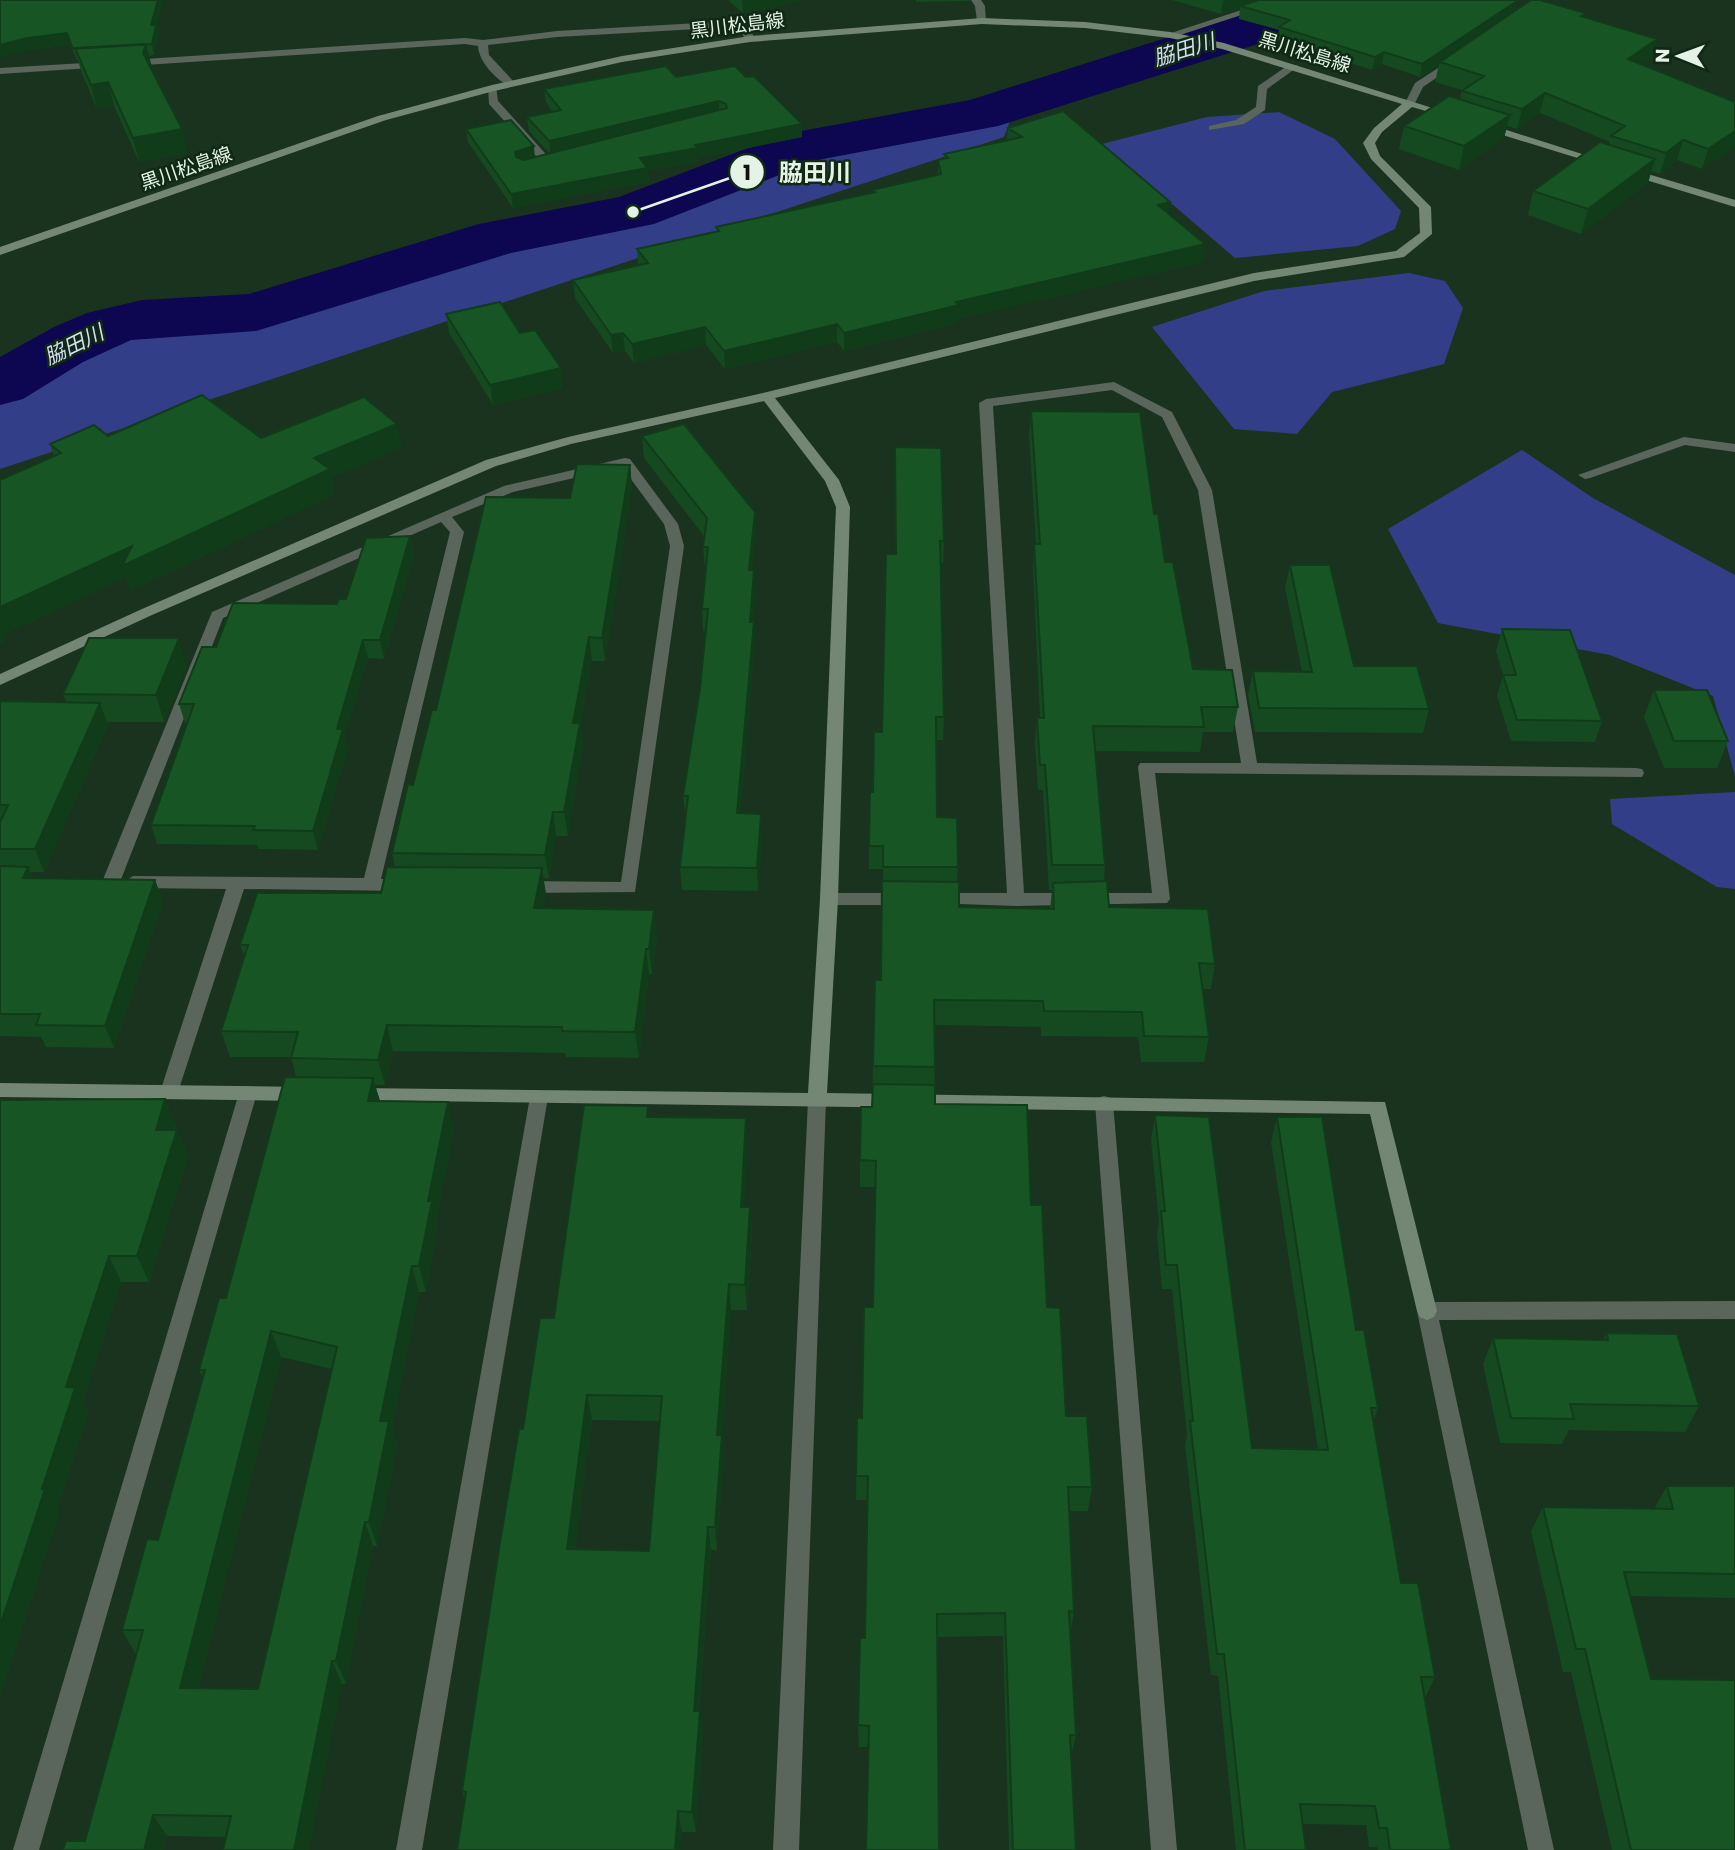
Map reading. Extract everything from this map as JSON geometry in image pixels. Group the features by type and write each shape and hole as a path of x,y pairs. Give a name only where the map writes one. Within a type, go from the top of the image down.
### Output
{"street":[{"path":"976,0 980,6 982,21"},
{"path":"1170,35 1282,0"},
{"name":"黒川松島線","path":"0,251 382,118 511,83 622,59 750,39 982,21 1085,25 1170,35 1224,47 1462,119"},
{"path":"0,71 465,41 483,43 557,34 734,24 745,29 750,39"},
{"path":"483,43 484,55 511,83"},
{"path":"0,680 147,612 491,463 568,441 767,396 1254,276 1400,254 1426,233 1425,207 1375,157 1369,144 1378,130 1410,103 1419,85 1465,54"},
{"path":"1213,128 1240,122 1261,108 1262,88 1294,66"},
{"path":"492,88 493,102 543,164 562,159"},
{"path":"1475,123 1735,204"},
{"path":"1016,900 986,403 1114,386 1167,415 1205,490 1250,768"},
{"path":"767,396 832,480 842,507 829,899 817,1100 786,1850"},
{"path":"1585,475 1684,441 1735,448"},
{"path":"425,886 104,882 217,615 509,489 625,462 671,524 677,546 629,888 506,887"},
{"path":"371,885 457,532 443,516"},
{"path":"829,899 1161,899 1146,767 1636,773"},
{"path":"169,1092 237,883"},
{"path":"0,1090 1378,1107 1427,1311 1541,1850"},
{"path":"26,1850 248,1093"},
{"path":"409,1850 538,1097"},
{"path":"1104,1103 1164,1850"},
{"path":"1427,1311 1735,1310"}],"shaded area":[{"path":"1279,112 1335,139 1401,211 1395,229 1358,246 1235,258 1102,144 1207,117"},
{"path":"1010,121 1004,137 0,469 0,396 115,329 246,321 809,151"},
{"path":"1409,273 1445,281 1463,308 1444,364 1332,392 1297,434 1234,429 1152,327 1264,291"},
{"path":"1522,450 1593,498 1735,575 1735,776 1713,696 1610,655 1438,623 1388,529"},
{"path":"1735,792 1735,889 1717,887 1612,824 1610,799"}],"building":[{"path":"0,0 158,0 151,25 156,25 152,44 73,49 67,33 27,38 0,45"},
{"path":"1259,0 1517,1 1422,64 1384,52 1375,57 1279,27 1290,20 1240,6"},
{"path":"1531,0 1540,0 1585,13 1581,16 1657,39 1628,59 1735,102 1735,131 1708,149 1683,140 1666,153 1611,136 1625,126 1545,93 1522,109 1462,91 1484,76 1440,62"},
{"path":"146,44 143,53 182,129 133,138 108,82 91,85 75,48"},
{"path":"666,66 676,77 735,66 746,77 754,76 802,124 695,145 698,148 640,158 647,168 511,194 466,129 511,120 534,146 515,152 516,157 524,160 727,108 726,104 719,101 549,141 527,117 561,110 544,89"},
{"path":"1449,96 1510,115 1464,146 1404,126"},
{"path":"1063,111 1170,202 1158,205 1205,244 956,302 959,305 844,333 837,324 724,351 705,327 632,344 623,333 611,335 573,280 648,263 637,249 719,231 716,227 875,192 872,190 941,174 938,160 948,158 944,154 1022,137 1008,128"},
{"path":"1600,142 1655,159 1588,209 1533,191"},
{"path":"500,302 520,333 535,330 561,368 490,385 446,314"},
{"path":"202,395 261,438 364,397 397,424 314,458 330,469 122,566 132,546 0,607 0,480 61,453 50,444 94,425 108,436"},
{"path":"1031,411 1140,412 1154,514 1158,514 1165,562 1173,562 1193,669 1232,670 1238,707 1201,707 1204,727 1093,726 1105,865 1052,865 1045,765 1040,765 1037,718 1044,718 1034,544 1040,544"},
{"path":"684,424 755,512 749,570 754,570 750,622 754,622 737,813 761,814 757,868 680,867 688,796 683,796 700,688 708,609 702,609 708,547 703,547 707,518 642,436"},
{"path":"895,447 941,448 944,717 936,717 937,817 957,818 958,867 883,867 883,846 869,846 874,732 882,732 886,554 896,554"},
{"path":"577,464 630,465 602,638 589,637 573,723 580,723 564,812 553,812 545,855 392,853 408,784 413,785 432,710 436,710 486,497 570,498"},
{"path":"410,536 380,640 363,640 337,729 343,729 313,831 253,830 255,826 151,825 194,704 179,704 202,647 216,647 233,603 337,604 339,599 346,599 366,538"},
{"path":"1290,565 1330,565 1354,666 1417,666 1429,709 1259,708 1253,671 1312,672"},
{"path":"1502,629 1570,630 1602,721 1517,720 1503,675 1516,675"},
{"path":"89,638 179,638 156,695 63,694"},
{"path":"1654,690 1707,690 1728,741 1674,741"},
{"path":"0,701 100,703 35,849 0,849 0,822 8,805 0,805"},
{"path":"0,866 28,867 23,878 155,880 105,1026 36,1025 40,1014 0,1014"},
{"path":"387,867 542,868 534,908 654,910 635,1032 562,1031 562,1027 387,1025 378,1060 291,1058 298,1032 221,1031 248,945 240,945 257,893 381,893"},
{"path":"882,881 959,882 959,907 1054,909 1053,883 1107,881 1109,907 1208,909 1215,964 1199,963 1209,1037 1144,1036 1142,1012 1044,1011 1043,1001 934,1000 935,1067 873,1066 875,980 881,980"},
{"path":"285,1077 373,1078 368,1101 448,1102 428,1201 432,1201 419,1266 412,1266 380,1421 389,1421 369,1522 365,1522 336,1661 332,1661 294,1850 223,1850 231,1816 153,1815 144,1850 63,1850 66,1841 85,1841 143,1630 122,1630 147,1539 158,1540 205,1370 199,1370 219,1298 226,1298","holes":["271,1331 337,1347 258,1689 180,1688"]},
{"path":"873,1084 935,1085 935,1104 1027,1105 1031,1205 1042,1205 1047,1307 1060,1308 1066,1416 1087,1416 1092,1487 1068,1487 1074,1612 1069,1611 1076,1735 1070,1735 1076,1850 1013,1850 1005,1613 937,1614 939,1850 866,1850 869,1726 858,1725 860,1638 865,1638 868,1476 856,1476 857,1418 862,1418 864,1307 873,1307 876,1161 860,1160 861,1107 872,1107"},
{"path":"165,1099 156,1130 177,1130 137,1256 109,1256 66,1387 75,1388 0,1626 0,1100"},
{"path":"584,1105 648,1106 647,1117 746,1118 741,1207 750,1207 745,1285 729,1284 717,1435 722,1435 715,1527 708,1527 694,1711 700,1711 692,1812 678,1811 675,1850 457,1850 466,1792 462,1791 519,1429 523,1429 540,1318 554,1318","holes":["587,1395 662,1396 649,1551 567,1549"]},
{"path":"1155,1115 1209,1117 1252,1448 1328,1450 1277,1117 1322,1117 1356,1330 1364,1330 1378,1408 1371,1408 1401,1583 1418,1583 1435,1677 1421,1677 1451,1850 1390,1850 1387,1828 1379,1828 1375,1806 1300,1804 1306,1850 1245,1850 1224,1654 1217,1654 1190,1421 1193,1421 1177,1265 1166,1265 1161,1211 1165,1211"},
{"path":"1607,1333 1677,1334 1699,1406 1570,1404 1574,1419 1511,1418 1493,1338 1608,1340"},
{"path":"1667,1486 1735,1486 1735,1574 1624,1572 1651,1679 1735,1680 1735,1850 1631,1850 1585,1649 1576,1649 1543,1507 1673,1509"}],"waterway":[{"name":"脇田川","path":"0,385 61,349 93,333 126,322 158,317 256,312 500,237 633,212 805,146 979,115 1240,33 1298,13 1323,0"}],"place":[{"name":"脇田川","path":"633,212"}]}
